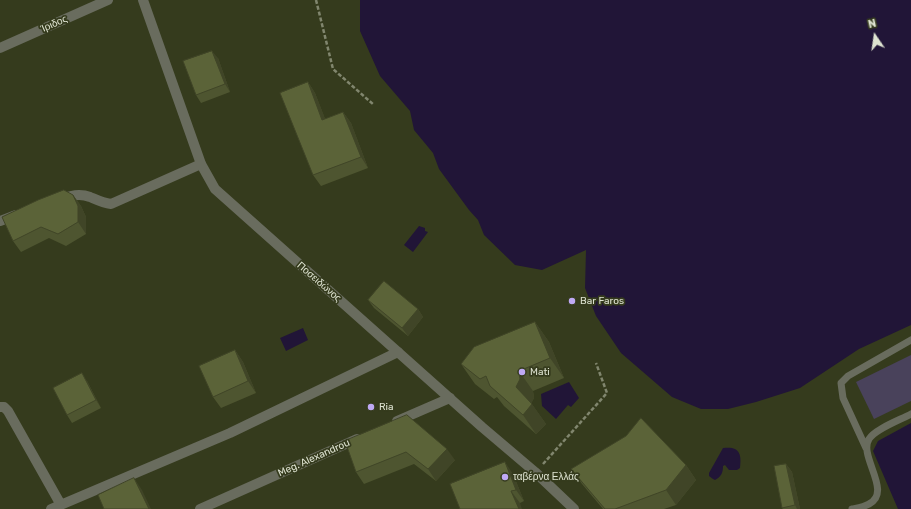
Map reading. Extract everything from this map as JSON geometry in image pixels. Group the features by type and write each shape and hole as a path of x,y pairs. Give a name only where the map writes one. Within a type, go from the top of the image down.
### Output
{"street":[{"name":"Ίριδος","path":"0,48 108,0"},
{"name":"Ποσειδώνος","path":"143,0 201,164 215,189 535,472 574,509"},
{"path":"50,203 72,195 79,195 88,196 105,204 111,204 201,164"},
{"path":"0,221 29,211"},
{"path":"50,509 230,433 398,352"},
{"path":"384,427 450,398"},
{"path":"0,407 8,411 60,505"},
{"name":"Meg. Alexandrou","path":"200,509 363,437"}],"lane":[{"path":"852,509 869,505 875,500 878,491 866,448 843,398 842,383 848,376 911,340"},
{"path":"866,448 868,440 874,434 911,414"}],"path":[{"path":"316,0 333,69 374,105"},
{"path":"535,472 607,393 596,363"}],"shaded area":[{"path":"360,0 911,0 911,325 859,349 800,388 756,402 728,409 701,409 672,397 621,353 596,316 585,288 586,250 542,270 515,265 484,235 478,220 439,169 433,153 414,130 410,111 380,76 360,31"},
{"path":"419,226 425,228 425,231 428,232 413,252 404,245"},
{"path":"303,328 308,340 286,351 280,338"},
{"path":"911,355 911,401 874,419 856,382"},
{"path":"569,382 579,398 571,407 568,405 556,419 542,406 541,394"},
{"path":"911,423 911,509 898,509 873,451 878,441"},
{"path":"723,448 736,449 740,455 740,468 737,470 729,470 725,465 723,466 723,471 719,478 715,480 709,476 709,473"}],"building":[{"path":"212,51 225,84 196,95 183,61"},
{"path":"308,82 322,120 343,112 361,157 313,175 280,93"},
{"path":"64,190 73,195 78,206 78,222 58,234 41,227 13,241 2,217 38,200"},
{"path":"384,281 418,309 402,328 368,300"},
{"path":"535,322 550,358 519,371 520,379 516,387 532,404 523,415 490,386 486,376 480,379 461,364 474,347"},
{"path":"235,350 248,381 213,397 199,366"},
{"path":"82,373 96,400 67,415 53,388"},
{"path":"407,415 447,449 428,469 406,452 356,472 345,441"},
{"path":"641,418 686,465 666,490 615,509 605,509 571,469 626,436"},
{"path":"505,462 516,490 511,491 519,509 460,509 450,484"},
{"path":"786,464 795,505 782,508 774,466"},
{"path":"134,478 149,509 104,509 98,495"}],"place":[{"name":"Bar Faros","path":"572,301"},
{"name":"Mati","path":"522,372"},
{"name":"Ria","path":"371,407"},
{"name":"ταβέρνα Ελλάς","path":"505,477"}]}
